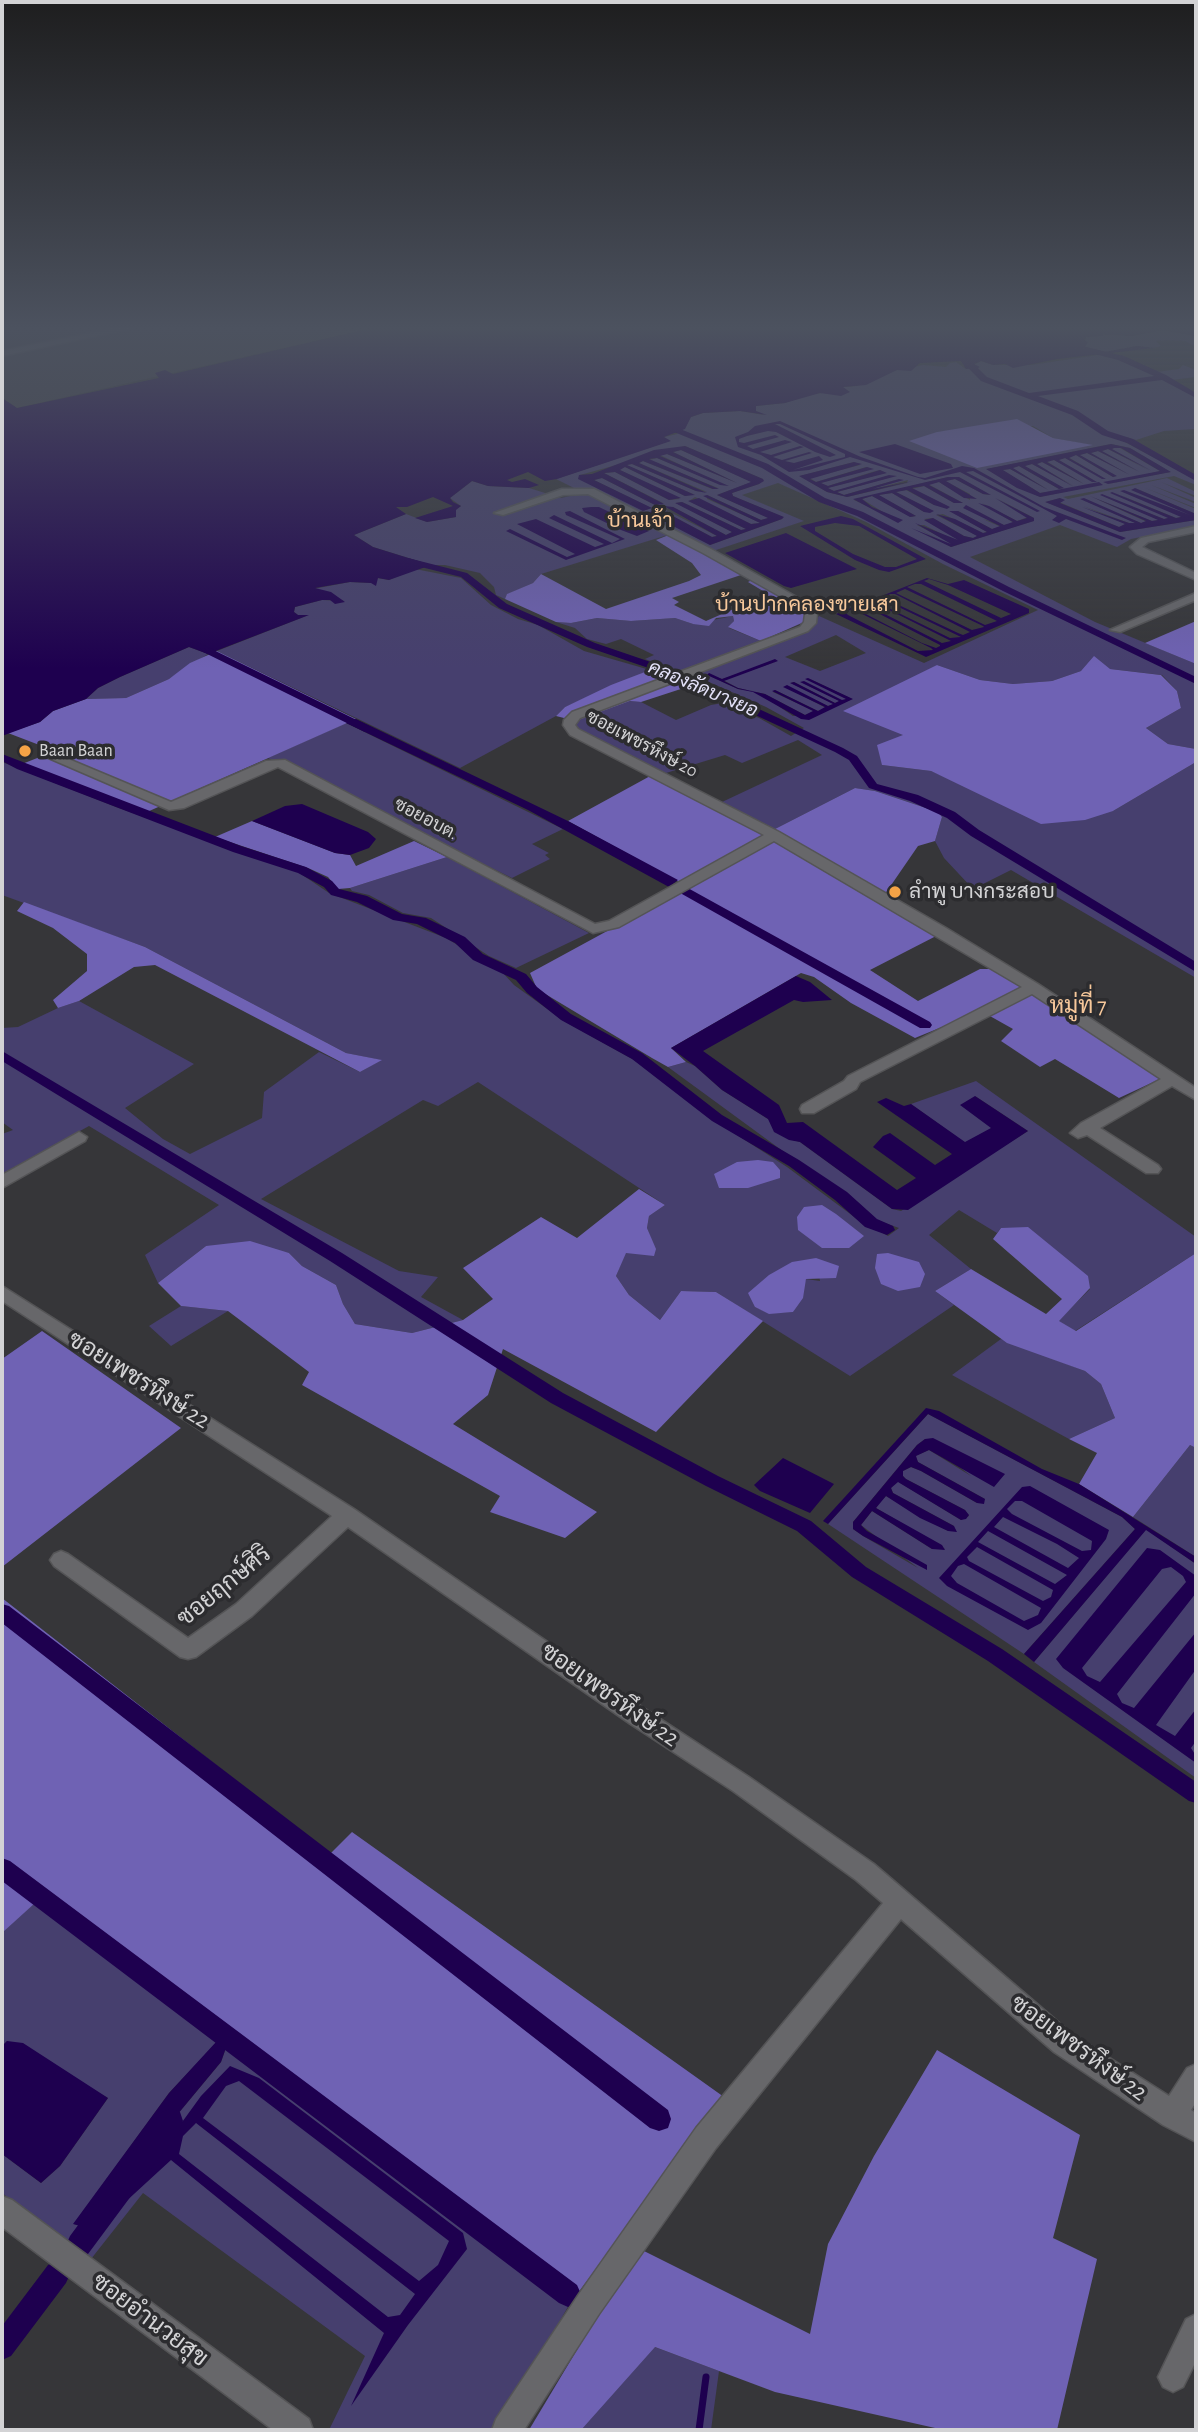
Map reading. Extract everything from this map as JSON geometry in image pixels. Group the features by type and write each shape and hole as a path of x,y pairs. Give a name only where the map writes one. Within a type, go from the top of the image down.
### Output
{"street":[{"name":"ซอยเพชรหึงษ์ 20","path":"499,513 562,492 590,491 805,606 811,614 810,623 804,629 576,715 569,725 574,732 774,835 1033,987 1196,1095"},
{"path":"1196,529 1145,540 1135,547 1196,577"},
{"path":"1116,630 1196,596"},
{"name":"ซอยอบต.","path":"50,756 172,806 271,764 281,763 593,929 614,924 774,835"},
{"path":"808,1109 850,1085 854,1079 1033,987"},
{"path":"1152,1169 1082,1130 1173,1079"},
{"path":"2,1182 79,1137"},
{"name":"ซอยเพชรหึงษ์ 22","path":"2,1292 346,1514 637,1716 741,1784 865,1872 1063,2043 1196,2129"},
{"name":"ซอยฤกษ์ศิริ","path":"61,1559 188,1650 244,1610 346,1514"},
{"path":"507,2430 589,2304 706,2138 899,1902"},
{"path":"1173,2115 1196,2077"},
{"name":"ซอยอำนวยสุข","path":"2,2210 298,2430"},
{"path":"1173,2376 1196,2329"}],"shaded area":[{"path":"2,441 670,441 557,479 545,481 528,472 507,480 512,482 525,479 539,485 529,488 488,486 472,481 450,498 461,506 456,510 456,517 427,522 415,518 453,506 433,497 407,507 396,507 406,514 354,535 373,547 431,565 389,580 378,578 376,586 371,583 350,582 315,588 331,592 345,602 335,604 330,600 322,600 295,607 294,612 298,615 309,615 208,654 189,647 98,688 86,699 53,711 40,722 2,736"},
{"path":"668,441 1049,441 1090,445 1071,441 1124,441 1196,480 1196,485 1174,476 1063,497 1068,499 1167,478 1196,492 1196,496 1161,482 1196,498 1196,502 1151,485 1196,504 1196,508 1143,487 1196,509 1196,514 1135,488 1191,515 1176,518 1120,495 1170,518 1164,519 1101,495 1160,520 1152,521 1092,497 1147,522 1141,523 1081,499 1136,523 1129,523 1083,506 1126,524 1119,527 1059,502 1060,498 1046,502 1120,532 1196,520 1196,526 1131,539 1117,547 1060,525 970,557 1095,622 1196,664 1196,749 1168,744 1146,728 1181,708 1177,691 1162,675 1110,669 1081,671 1052,681 1013,684 980,680 937,665 904,735 882,765 931,771 970,788 1113,811 1196,762 1196,978 1011,870 973,889 944,858 935,841 942,817 938,812 875,791 855,788 775,829 722,802 822,755 798,740 742,763 725,755 666,773 575,731 576,721 630,701 641,702 676,720 711,705 723,703 759,718 791,736 804,728 766,707 693,675 810,629 819,616 924,663 1038,610 943,564 866,522 778,483 742,495 804,521 713,551 674,533 541,574 533,583 508,594 505,599 496,595 494,587 480,573 445,565 431,565 373,547 354,535 406,514 427,522 456,517 456,509 461,506 450,498 472,481 488,486 529,488 561,498 584,493 556,479","holes":["1111,444 1130,448 1170,472 1108,484 1160,471 1120,448 1111,449 1150,471 1108,449 1101,451 1139,472 1098,451 1090,453 1128,474 1087,453 1079,455 1116,476 1113,477 1076,455 1068,457 1105,479 1065,458 1058,460 1095,481 1054,460 1046,461 1084,484 1042,462 1036,464 1074,486 1032,464 1024,466 1063,488 1059,489 1019,466 1012,468 1049,490 1010,469 1002,470 1040,493 1102,484 1040,497 987,469","685,446 763,479 759,484 732,493 733,496 783,517 710,545 648,513 667,513 712,537 717,536 664,509 673,507 726,535 732,532 676,503 682,502 741,530 746,529 689,501 695,497 751,524 761,523 707,499 707,495 761,520 769,518 717,495 752,482 681,450 673,452 737,483 667,454 660,455 725,486 657,458 649,460 718,488 712,489 643,461 639,463 707,492 696,491 632,464 626,465 693,494 685,496 625,467 620,470 680,499 669,500 615,472 604,473 663,503 655,505 602,478 594,480 651,508 643,511 580,475","854,462 860,465 810,478 816,482 866,467 871,469 820,483 828,486 880,470 885,473 827,488 834,491 895,476 837,492 844,495 899,479 870,490 908,480 907,483 847,497 827,492 800,476","948,477 958,477 990,495 955,479 945,481 970,494 970,500 939,482 928,484 963,503 954,503 924,486 912,489 949,507 934,505 906,490 896,492 933,511 924,512 892,493 878,495 916,516 911,517 872,496 862,499 891,517 854,500","996,498 1034,518 1033,521 951,547 915,527 947,544 953,544 917,525 924,525 952,539 961,540 924,519 933,518 964,536 973,538 978,536 936,515 943,514 983,533 987,532 950,511 958,511 992,529 1001,527 983,519 1004,525 1014,523 982,503 1017,521 1028,517","836,635 866,653 820,671 785,657","778,661 723,680 749,690 738,689 708,675 722,679","808,678 852,699 812,716 793,716 754,692 765,694 805,715 814,711 773,692 775,690 818,711 826,708 784,686 828,706 834,704 791,683 794,682 835,703 840,701 801,682 842,701 847,699"]},
{"path":"736,441 763,441 747,446 753,449 790,441 760,452 771,455 800,446 804,447 773,457 782,460 809,452 812,453 785,461 794,463 819,456 823,460 793,470 845,457 845,454 818,441 826,441 918,477 925,478 962,466 974,468 1044,507 1126,538 1122,540 1066,519 1059,523 1052,520 1057,516 973,471 966,472 1040,511 1037,512 960,472 925,480 850,457 809,470 789,472 761,455 738,447"},
{"path":"795,441 809,441 836,455 830,457"},
{"path":"910,441 1073,441 1093,445 977,468"},
{"path":"895,444 951,464 953,468 920,474 859,452"},
{"path":"1111,444 1130,448 1171,472 1108,484 1103,482 1160,471 1121,448 1112,449 1152,471 1108,449 1102,451 1140,472 1098,451 1091,453 1130,475 1087,453 1080,455 1117,476 1113,477 1076,455 1069,458 1106,479 1065,458 1059,460 1097,482 1092,482 1054,460 1047,462 1084,484 1042,462 1037,464 1074,487 1099,482 1103,485 1040,497 1017,488 986,469","holes":["1032,464 1074,487 1040,493 1003,470 1010,469 1048,490 1013,468 1019,466 1059,489 1064,488 1025,466"]},
{"path":"685,446 763,479 759,484 732,493 733,496 784,517 710,545 648,513 654,510 667,513 712,537 717,536 664,506 673,507 726,535 732,532 675,503 682,502 741,530 746,529 688,501 699,498 751,524 760,523 703,496 707,495 761,520 768,518 717,495 751,482 681,450 673,452 737,483 667,454 660,456 729,486 720,485 657,458 649,459 719,489 643,461 639,463 707,493 696,491 632,464 627,465 695,495 685,496 625,467 620,470 681,498 669,500 615,472 604,473 664,504 655,505 602,478 594,480 652,508 643,511 578,479 579,475 592,474 654,450"},
{"path":"854,462 862,464 810,479 816,482 867,467 874,469 821,483 828,486 880,470 887,473 828,488 834,491 889,475 897,476 837,492 844,495 899,479 904,480 872,489 913,481 847,497 827,492 799,476"},
{"path":"948,477 959,477 991,495 983,494 955,479 946,481 977,499 964,498 939,482 929,485 963,503 954,503 924,486 912,488 950,507 947,509 907,490 896,492 934,511 930,513 892,493 879,495 916,516 910,517 872,496 862,499 872,507 903,520 898,523 853,499"},
{"path":"1135,488 1196,514 1196,520 1120,532 1045,502 1060,498 1065,500 1060,503 1119,527 1125,524 1082,507 1135,523 1080,499 1084,498 1141,523 1146,521 1090,496 1152,521 1158,520 1100,495 1102,494 1164,519 1168,518 1110,493 1112,492 1176,518 1181,517 1120,491 1124,490 1190,515 1131,490"},
{"path":"995,498 1034,518 1034,521 951,547 911,528 951,544 915,523 958,540 924,520 933,518 964,536 973,538 977,536 936,514 955,519 983,533 987,532 949,511 958,511 992,529 1000,526 963,508 966,505 1004,525 1013,522 978,503 1017,521 1027,518"},
{"path":"599,507 649,531 637,536 584,512 582,508"},
{"path":"570,511 625,539 566,560 506,531 510,529 567,557 575,554 517,524 536,519 595,547 604,544 549,518 554,515 612,543 620,539 566,515 565,512"},
{"path":"841,516 853,519 926,559 889,572 879,570 855,560 800,526","holes":["835,523 859,526 917,559 896,567 885,567 853,554 815,531 815,527"]},
{"path":"674,533 744,574 672,598 679,602 674,605 706,621 768,594 748,582 752,580 790,598 783,601 805,610 804,622 761,641 728,627 734,621 733,616 716,618 709,626 675,618 631,621 597,618 571,623 556,622 505,599 507,594 533,583 541,574 606,609 689,581 701,575 692,563 656,540"},
{"path":"786,533 857,569 791,588 725,553"},
{"path":"415,569 461,578 491,605 518,619 538,625 584,651 650,670 565,707 556,716 460,768 217,651 306,616 294,612 295,607 322,600 344,601 313,589 350,582 372,583 377,578 389,580"},
{"path":"927,578 948,584 964,580 1029,609 1029,613 926,657 836,614","holes":["929,579 948,585 1011,614 1001,618 924,581","921,584 997,621 985,625 907,587","905,589 984,627 972,630 896,593","895,594 970,632 963,635 884,598","884,600 961,637 950,638 874,601","875,603 951,641 942,643 867,605","864,606 940,646 936,648 856,609","852,609 933,650 918,651 845,612"]},
{"path":"733,616 734,621 729,628 761,641 679,672 645,659 654,655 621,639 606,644 587,639 575,628 556,622 571,623 597,618 631,621 675,618 693,624"},
{"path":"1196,621 1196,664 1145,643"},
{"path":"189,647 208,654 169,679 126,698 86,699 98,688"},
{"path":"217,651 356,719 147,812 22,764 55,751 8,733 40,722 53,711 86,699 126,698 169,679 190,663"},
{"path":"1094,656 1110,669 1161,675 1177,691 1181,708 1146,728 1168,744 1196,749 1196,762 1113,811 1085,820 1041,824 931,771 882,765 877,745 903,735 843,711 937,665 980,680 1013,684 1052,681 1081,671"},
{"path":"775,659 778,661 724,681 738,688 765,694 805,715 813,711 772,691 775,690 818,711 825,707 783,687 787,685 828,706 833,704 790,683 794,682 835,703 839,701 800,682 804,681 842,700 846,699 805,679 808,678 853,699 809,720 801,719 753,692 738,689 707,675 709,673 722,679"},
{"path":"650,670 690,686 641,702 630,701 576,721 556,716 565,707"},
{"path":"356,719 568,821 678,880 669,887 528,810 346,723"},
{"path":"346,723 563,829 532,844 549,853 545,855 550,859 512,878 268,758"},
{"path":"2,762 116,807 298,872 329,893 446,938 503,973 514,985 564,1021 643,1065 709,1117 787,1167 857,1219 888,1236 899,1228 877,1220 668,1067 686,1062 695,1066 722,1090 768,1119 789,1139 800,1142 892,1209 901,1211 1028,1131 975,1096 992,1128 965,1143 911,1104 976,1081 1196,1237 1196,1253 1075,1331 1058,1321 1090,1289 1001,1228 997,1233 959,1210 929,1235 971,1269 935,1291 954,1305 850,1376 716,1292 681,1291 660,1320 629,1295 616,1276 625,1253 655,1249 647,1228 649,1216 665,1205 478,1082 438,1106 423,1100 261,1199 399,1271 438,1277 421,1297 463,1320 412,1333 355,1324 336,1285 302,1266 289,1253 206,1246 158,1283 145,1255 219,1205 89,1126 2,1174 2,1134 13,1130 2,1122 2,1028 18,1027 79,1001 194,1064 125,1108 163,1139 190,1154 262,1118 264,1092 319,1052 360,1072 381,1060 346,1053 145,947 2,895","holes":["816,1258 820,1281 806,1279 793,1312 769,1313 755,1307"]},
{"path":"652,775 722,802 775,829 855,788 875,791 938,812 942,817 935,841 918,846 885,894 940,934 870,970 918,1001 980,969 996,969 1162,1078 1119,1098 1055,1059 1040,1067 1001,1041 1013,1029 981,1011 915,1038 851,1003 814,977 801,973 671,1048 686,1062 668,1067 652,1058 537,989 530,973 688,887 568,821"},
{"path":"302,804 368,832 376,839 369,848 350,855 335,853 252,821 285,806"},
{"path":"252,821 335,853 350,855 356,866 414,841 447,857 350,888 338,889 328,877 308,868 215,837"},
{"path":"447,857 589,933 516,968 489,956 431,918 403,913 350,888"},
{"path":"24,902 145,947 346,1053 382,1060 360,1072 155,965 134,967 79,1001 58,1008 53,1000 87,971 87,954 53,928 17,911"},
{"path":"796,976 810,982 832,1000 794,1000 703,1051 779,1105 787,1123 803,1122 897,1190 916,1178 873,1147 883,1136 890,1133 935,1165 952,1154 877,1102 886,1098 904,1106 911,1104 965,1142 991,1128 960,1105 975,1096 1028,1131 908,1210 892,1209 800,1142 774,1132 768,1119 722,1090 671,1048"},
{"path":"737,1162 773,1162 780,1170 780,1178 748,1188 719,1188 714,1174"},
{"path":"639,1189 665,1205 649,1216 647,1228 656,1249 654,1256 626,1253 616,1276 629,1295 660,1320 681,1291 716,1292 763,1321 656,1432 503,1349 488,1395 453,1424 597,1512 565,1538 490,1512 500,1496 302,1385 309,1372 228,1311 181,1306 158,1283 206,1246 250,1241 289,1253 302,1266 336,1285 355,1324 412,1333 463,1320 493,1299 463,1268 541,1217 577,1238"},
{"path":"822,1205 864,1236 849,1248 822,1248 798,1230 797,1217 804,1207"},
{"path":"1028,1227 1088,1276 1090,1288 1059,1321 1076,1331 1196,1253 1196,1448 1190,1445 1133,1517 1079,1484 1097,1453 1069,1439 1115,1418 1101,1384 1085,1371 1007,1343 935,1291 971,1269 1046,1314 1062,1299 993,1239 1001,1228"},
{"path":"888,1253 919,1262 925,1274 920,1287 898,1291 881,1284 875,1268 877,1254"},
{"path":"816,1258 839,1266 836,1278 806,1279 803,1298 793,1312 769,1314 755,1307 748,1293 769,1275 792,1262"},
{"path":"181,1306 228,1311 171,1346 149,1326"},
{"path":"42,1331 181,1428 2,1567 2,1359"},
{"path":"1001,1339 1085,1371 1101,1384 1115,1418 1069,1439 952,1375"},
{"path":"926,1408 939,1411 1042,1469 1079,1484 1196,1557 1196,1564 1146,1530 1034,1662 1024,1654 1135,1529 1122,1517 928,1414 828,1524 823,1521"},
{"path":"928,1414 1122,1517 1135,1529 1024,1654 828,1524","holes":["925,1439 971,1476 929,1450 915,1456 918,1462 985,1499 977,1503 921,1471 911,1467 903,1471 906,1479 965,1510 969,1516 961,1520 897,1481 891,1488 893,1493 954,1526 948,1531 886,1496 876,1508 945,1549 932,1549 872,1511 861,1525 918,1568 853,1529 853,1522 917,1445"]},
{"path":"933,1438 1005,1474 994,1487 929,1450 916,1456 918,1462 985,1499 984,1504 977,1503 921,1471 911,1467 903,1471 906,1479 965,1510 969,1515 961,1520 898,1482 891,1488 893,1493 954,1526 957,1532 948,1531 920,1518 886,1496 876,1508 942,1545 945,1550 932,1549 872,1511 861,1525 927,1565 927,1570 863,1536 853,1529 853,1522 917,1445 925,1439"},
{"path":"1190,1445 1196,1448 1196,1557 1133,1517"},
{"path":"783,1458 834,1484 810,1513 760,1491 754,1485"},
{"path":"1030,1486 1109,1530 1106,1539 1041,1623 1028,1630 947,1586 939,1578 1022,1487","holes":["1015,1501 1022,1501 1092,1541 1091,1550 1082,1551 1007,1509","1003,1517 1079,1558 1068,1568 994,1527","988,1531 1067,1575 1055,1584 978,1542","977,1547 1053,1590 1051,1597 1043,1601 969,1561 967,1557","964,1564 1041,1608 1038,1615 1024,1621 957,1583 951,1576 958,1566"]},
{"path":"1146,1529 1196,1564 1196,1778 1034,1662"},
{"path":"1147,1548 1160,1550 1196,1576 1196,1593 1117,1694 1122,1703 1134,1708 1196,1632 1196,1669 1156,1725 1175,1736 1196,1709 1196,1741 1191,1748 1196,1756 1196,1763 1063,1668 1056,1659","holes":["1171,1567 1183,1576 1186,1582 1100,1682 1087,1676 1082,1668 1162,1569"]},
{"path":"2,1598 330,1854 352,1832 724,2097 569,2305 239,2044 35,1903 2,1933"},
{"path":"34,1903 239,2044 569,2305 497,2430 329,2430 365,2356 143,2193 91,2259 2,2193 2,2154 41,2183 60,2166 108,2098 7,2041 2,2046 2,1933","holes":["216,2043 227,2045 221,2062 84,2227 74,2224 169,2093"]},
{"path":"7,2041 23,2043 108,2098 60,2166 41,2183 2,2154 2,2046"},
{"path":"216,2042 227,2045 221,2062 84,2227 73,2224 169,2093"},
{"path":"937,2050 1080,2135 1053,2238 1097,2259 1057,2430 944,2430 775,2392 655,2347 581,2430 529,2430 638,2248 810,2334 828,2244 874,2156"},
{"path":"230,2066 259,2078 463,2233 467,2249 408,2325 351,2406 384,2333 171,2160 122,2205 201,2096","holes":["239,2081 449,2241 438,2265 419,2281 203,2118 226,2086","196,2123 415,2294 400,2315 388,2317 179,2154 183,2136"]},
{"path":"644,2343 719,2371 711,2430 577,2430"}],"waterway":[{"path":"705,441 765,466 822,500 860,514 1006,589 1196,681"},
{"path":"1131,441 1196,478"},
{"name":"คลองลัดบางยอ","path":"408,561 464,575 503,606 591,645 673,673 839,750 853,758 873,786 914,798 951,815 975,833 1196,968"},
{"path":"195,644 369,730"},
{"path":"2,757 21,767 237,849 302,870 328,884 335,892 362,899 398,917 421,921 460,940 478,957 521,977 532,990 566,1017 637,1056 717,1118 794,1163 841,1196 871,1223 887,1230"},
{"path":"686,891 925,1025"},
{"path":"2,1055 336,1257 557,1398 712,1481 804,1526 859,1572 995,1655 1196,1794"},
{"path":"2,1612 659,2119"},
{"path":"2,1868 568,2294"},
{"path":"79,2245 171,2121"},
{"path":"2,2347 57,2274"},
{"path":"699,2430 706,2377"}],"place":[{"name":"Baan Baan","path":"25,751"},
{"name":"ลำพู บางกระสอบ","path":"895,892"}],"district":[{"name":"บ้านเจ้า","path":"640,521"},
{"name":"บ้านปากคลองขายเสา","path":"807,605"},
{"name":"หมู่ที่ 7","path":"1078,1006"}]}
